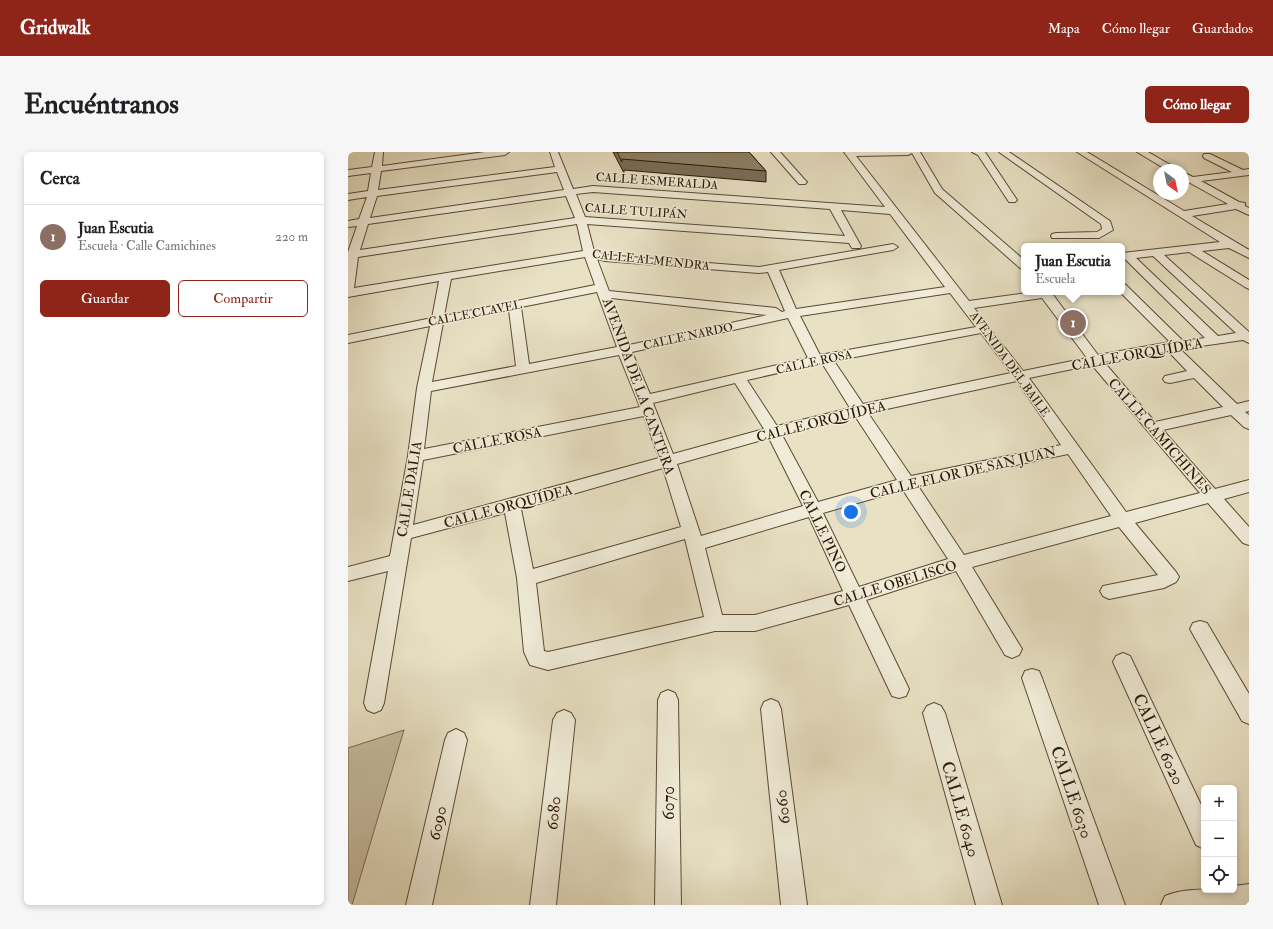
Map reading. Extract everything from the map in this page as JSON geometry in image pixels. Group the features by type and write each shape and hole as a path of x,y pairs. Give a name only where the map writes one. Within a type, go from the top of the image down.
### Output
{"street":[{"path":"348,293 351,255 365,222 373,193 379,152"},
{"path":"348,173 505,152"},
{"name":"AVENIDA DE LA CANTERA","path":"554,152 581,220 589,253 604,291 624,350 668,461 693,538 715,623"},
{"path":"775,152 802,182"},
{"path":"849,153 908,152"},
{"path":"916,152 938,191 1021,263"},
{"path":"978,152 1012,200"},
{"path":"1003,152 1106,224 1108,230 1099,235 1056,236"},
{"path":"1081,152 1249,255"},
{"path":"1141,152 1163,164"},
{"name":"AVENIDA DEL BAILE","path":"849,153 1021,377 1070,448 1122,519 1170,577 1164,581 1109,591"},
{"path":"1207,156 1246,173"},
{"path":"348,197 561,169"},
{"path":"1189,181 1246,173"},
{"path":"1189,182 1249,212"},
{"path":"1139,188 1152,186"},
{"name":"CALLE ESMERALDA","path":"348,224 570,191 599,189 894,211"},
{"path":"1183,214 1249,204"},
{"path":"834,207 860,252"},
{"name":"CALLE TULIPÁN","path":"351,255 581,220 852,240"},
{"path":"1125,256 1232,244"},
{"name":"CALLE ALMENDRA","path":"348,293 589,253 605,258 759,270 893,246"},
{"path":"1192,249 1249,285"},
{"path":"1156,253 1247,338"},
{"path":"1125,256 1215,340"},
{"path":"772,268 792,313 821,359 859,410 906,483 960,562 1012,649"},
{"name":"CALLE DALIA","path":"374,702 416,456 424,388 446,276"},
{"name":"CALLE NARDO","path":"424,388 624,350 792,313 954,289"},
{"path":"1125,290 1175,345 1197,373 1249,424"},
{"name":"CALLE CLAVEL","path":"348,339 515,305 604,291 792,313"},
{"path":"966,305 1032,295"},
{"name":"CALLE CAMICHINES","path":"1046,295 1095,360 1152,428 1249,538"},
{"path":"515,305 523,369"},
{"name":"CALLE ROSA","path":"416,456 647,405 739,379 821,359 984,329"},
{"name":"CALLE ORQUÍDEA","path":"402,534 773,432 859,410 1021,377 1095,360 1175,345 1247,338"},
{"path":"1170,379 1197,373"},
{"name":"CALLE PINO","path":"739,379 773,432 813,509 899,688"},
{"path":"1152,428 1249,406"},
{"name":"CALLE FLOR DE SAN JUAN","path":"526,578 813,509 906,483 1070,448"},
{"name":"CALLE OBELISCO","path":"526,578 534,652 537,660 548,661 715,623 755,623 854,596 960,562 1249,486"},
{"path":"512,505 526,578"},
{"path":"348,574 398,561"},
{"path":"1200,629 1249,714"},
{"name":"CALLE 6020","path":"1124,662 1201,830"},
{"name":"CALLE 6030","path":"1032,678 1112,905"},
{"name":"6070","path":"668,700 668,905"},
{"name":"6060","path":"771,709 794,905"},
{"name":"CALLE 6040","path":"934,713 989,905"},
{"name":"6080","path":"543,905 564,720"},
{"name":"6090","path":"419,905 456,740"},
{"path":"1174,905 1236,895"}],"shaded area":[{"path":"404,730 352,905 348,905 348,748"}],"building":[{"path":"617,152 749,152 766,171 622,159 622,162"}],"place":[{"name":"Juan Escutia","path":"1073,323"}]}
